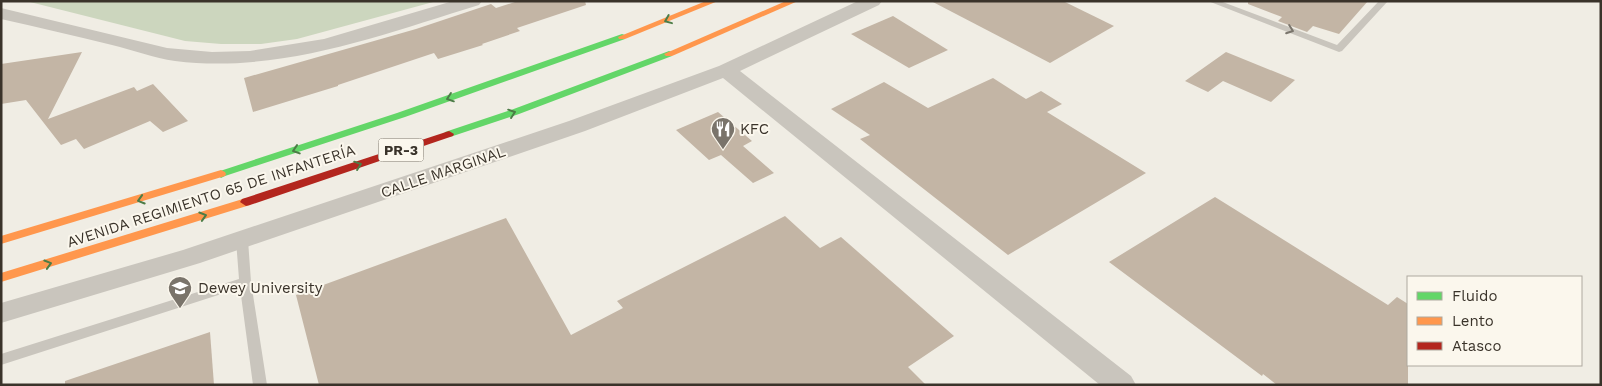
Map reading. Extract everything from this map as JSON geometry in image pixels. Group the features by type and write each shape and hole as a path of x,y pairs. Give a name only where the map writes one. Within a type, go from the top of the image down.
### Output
{"main road":[{"name":"AVENIDA REGIMIENTO 65 DE INFANTERÍA","path":"1,240 142,200 319,142 610,43 714,1"},
{"name":"AVENIDA REGIMIENTO 65 DE INFANTERÍA","path":"1,278 246,202 515,112 657,59 794,1"}],"street":[{"path":"1,13 174,54 215,58 260,55 340,40 473,1"},
{"name":"CALLE MARGINAL","path":"1,313 191,257 578,126 726,70 873,1"},
{"path":"726,70 1121,385"}],"lane":[{"path":"1212,1 1339,49 1384,1"},
{"path":"1236,10 1279,19"},
{"path":"1309,30 1320,34 1320,41"},
{"path":"242,240 245,282 260,385"},
{"path":"1,360 245,282"}],"green space":[{"path":"26,1 437,1 297,39 261,44 221,44 185,41"}],"building":[{"path":"518,1 585,1 586,5 517,28 520,31 483,45 438,59 434,53 338,86 253,112 244,78 416,29 491,4 496,8"},
{"path":"931,1 1063,1 1114,26 1050,63"},
{"path":"1248,1 1368,1 1339,34 1313,26 1307,32 1278,21 1282,17 1248,4"},
{"path":"893,16 948,50 909,68 851,34"},
{"path":"82,52 48,119 134,87 137,91 153,84 188,121 163,132 150,121 84,149 76,139 61,145 26,100 1,104 1,64"},
{"path":"1226,52 1295,80 1271,102 1223,81 1208,92 1185,81"},
{"path":"993,78 1026,99 1041,91 1062,104 1047,112 1146,173 1008,255 860,139 870,135 831,109 884,82 928,108"},
{"name":"KFC","path":"718,112 752,141 743,146 774,173 753,183 721,155 709,160 676,130"},
{"path":"1215,197 1388,305 1397,297 1407,303 1408,385 1277,385 1263,374 1262,376 1109,262"},
{"path":"785,216 820,248 841,237 954,336 908,367 926,385 319,385 296,295 506,218 571,335 623,308 617,301"},
{"path":"210,332 214,385 65,385 65,381"}],"traffic: fast":[{"path":"221,174 401,115 622,37"},
{"path":"449,134 515,112 669,54"}],"traffic: slow":[{"path":"622,37 714,1"},
{"path":"669,54 794,1"},
{"path":"1,240 221,174"},
{"path":"1,278 246,202"}],"traffic: jam":[{"path":"246,202 449,134"}],"place":[{"name":"KFC","path":"723,150"},
{"name":"Dewey University","path":"180,309"}]}
